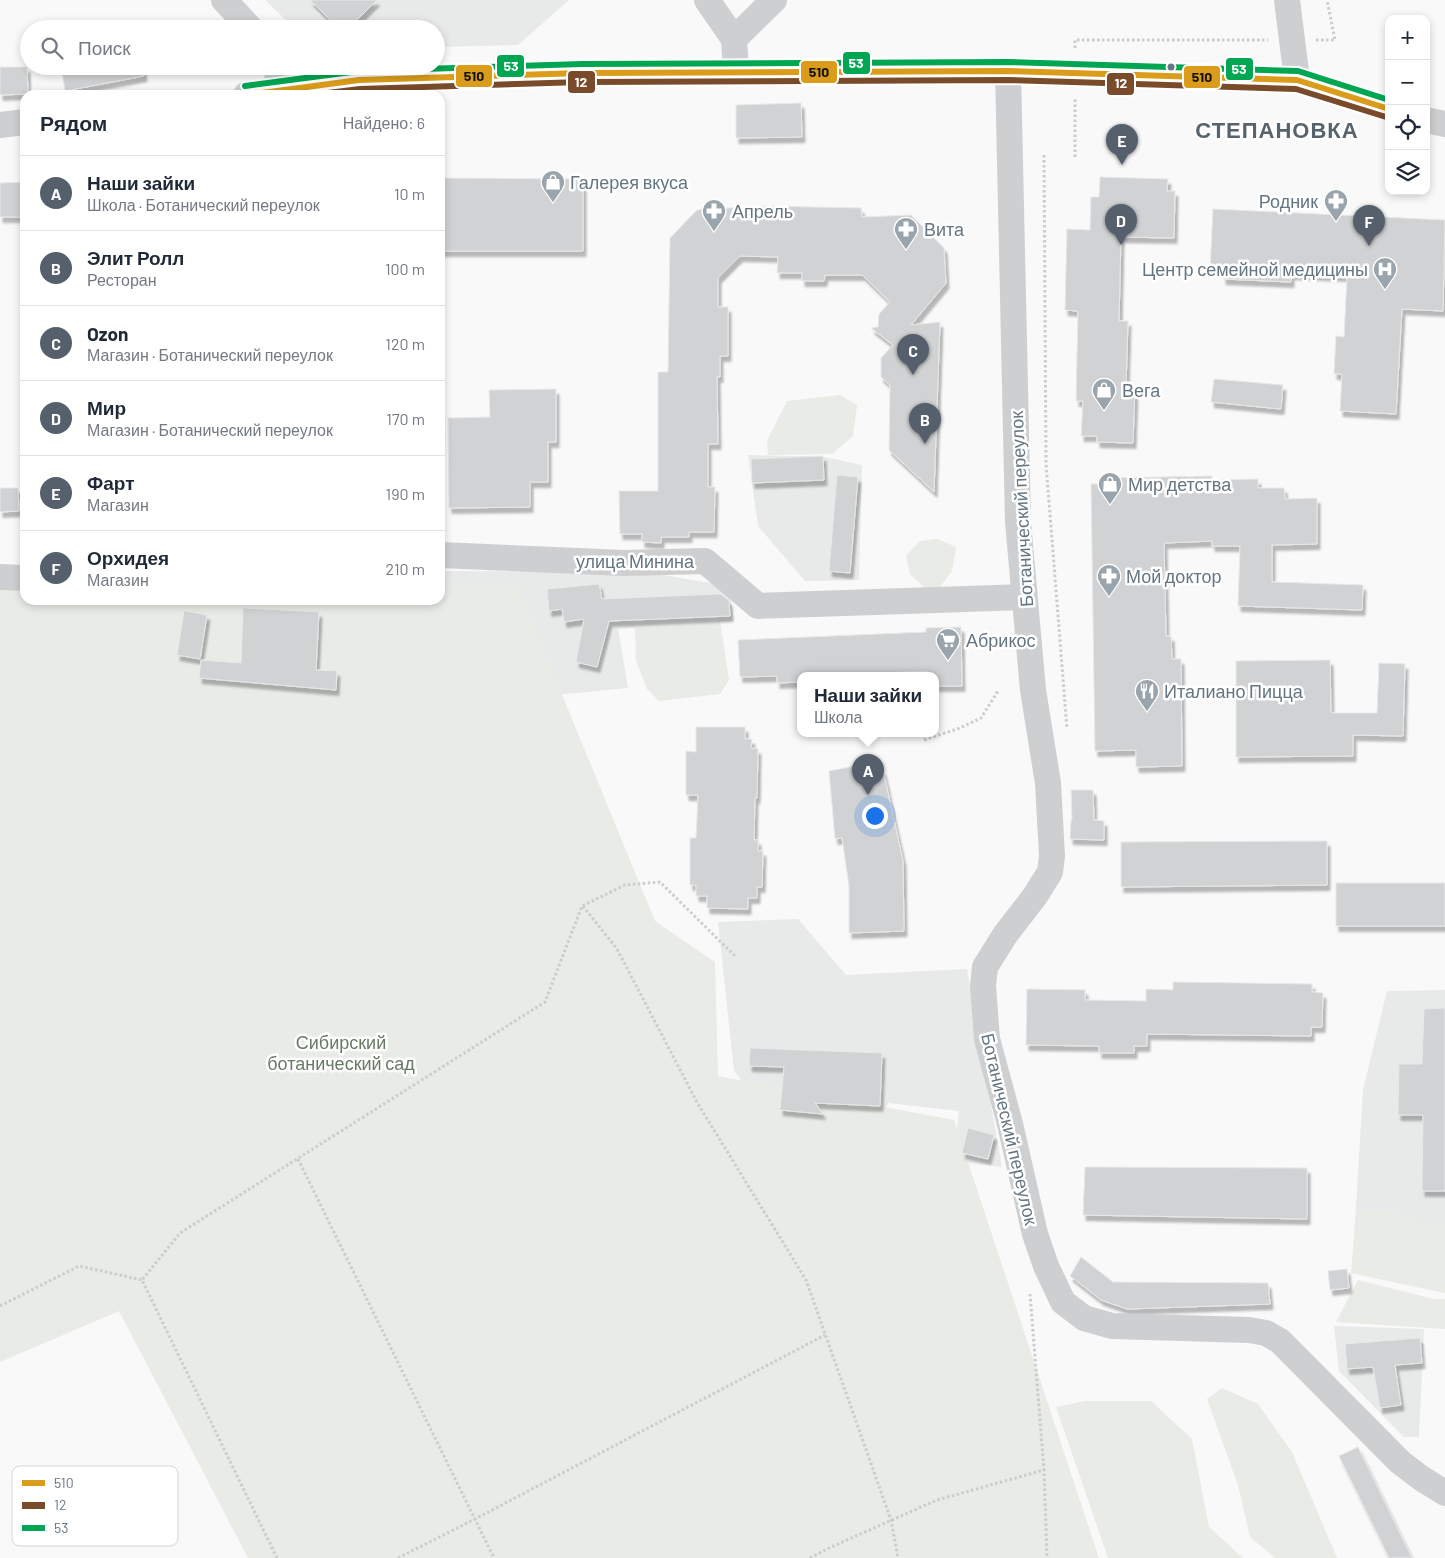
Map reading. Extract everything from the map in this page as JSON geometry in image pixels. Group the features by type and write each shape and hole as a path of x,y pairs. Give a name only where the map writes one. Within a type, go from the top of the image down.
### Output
{"street":[{"path":"224,0 243,20"},
{"path":"707,0 734,39 736,72"},
{"path":"734,39 774,0"},
{"path":"1287,0 1298,80"},
{"path":"255,90 278,78 358,88 582,73 1008,72 1298,80 1385,108"},
{"name":"Ботанический переулок","path":"1008,72 1018,522 1034,690 1048,783 1052,856 1050,872 984,967 983,986 987,1039 1010,1124 1035,1234 1046,1266 1063,1302 1084,1318 1112,1326 1249,1330 1266,1333 1280,1341 1400,1462 1445,1493"},
{"path":"1430,121 1445,124"},
{"path":"0,125 20,123"},
{"name":"улица Минина","path":"445,555 624,563 705,561 758,606 1024,597"},
{"path":"0,577 20,578"}],"path":[{"path":"1044,155 1046,464 1067,732"},
{"path":"939,735 981,718 998,691"},
{"path":"860,737 870,743"},
{"path":"924,740 933,737"},
{"path":"142,1280 180,1233 545,1002 582,906 625,885 660,882 735,956"},
{"path":"582,906 617,948 698,1104 806,1280 891,1520 898,1558"},
{"path":"298,1158 494,1558"},
{"path":"0,1306 79,1266 142,1280"},
{"path":"142,1280 277,1558"},
{"path":"1029,1289 1044,1470 1047,1558"},
{"path":"398,1558 825,1335"},
{"path":"810,1558 937,1500 1044,1470"}],"shaded area":[{"path":"265,0 569,0 518,45 445,47 445,20 286,20"},
{"path":"748,455 825,457 862,465 859,580 805,581 758,526"},
{"path":"445,571 645,572 729,586 734,621 618,629 628,688 555,695 445,604"},
{"path":"798,919 846,975 967,969 1002,1167 954,1161 959,1111 888,1103 863,1162 829,1192 734,1071 718,922"},
{"path":"1445,990 1445,1293 1352,1273 1363,1090 1387,991"},
{"path":"1334,1326 1424,1329 1419,1437 1404,1437 1339,1371"}],"green space":[{"path":"840,395 857,405 853,436 832,454 768,455 767,441 787,401"},
{"path":"937,539 956,547 952,571 939,588 926,589 910,574 906,556 920,541"},
{"name":"Сибирский ботанический сад","path":"0,584 20,585 20,605 445,605 445,585 517,585 655,921 715,962 718,1076 954,1120 1099,1558 248,1558 119,1311 0,1362"},
{"path":"720,620 729,680 720,694 659,701 647,689 636,661 635,626"},
{"path":"1356,1211 1411,1214 1418,1222 1445,1222 1445,1293 1351,1273"},
{"path":"1358,1280 1434,1299 1445,1299 1445,1329 1336,1322"},
{"path":"1222,1388 1258,1404 1292,1452 1337,1558 1275,1558 1250,1537 1238,1485 1207,1399"},
{"path":"1085,1401 1151,1401 1192,1439 1209,1527 1243,1558 1108,1558 1056,1407"}],"building":[{"path":"310,0 377,0 357,20 330,20"},
{"path":"0,67 20,67 20,75 27,75 28,90 20,90 20,94 0,95"},
{"path":"62,75 144,75 70,90 65,90"},
{"path":"801,103 802,137 736,138 736,105"},
{"path":"1100,177 1168,179 1167,191 1175,191 1174,238 1121,237 1119,321 1128,321 1126,387 1135,387 1133,443 1097,442 1097,436 1081,436 1083,401 1076,401 1078,311 1065,310 1067,229 1090,230 1091,197 1099,197"},
{"path":"445,178 583,179 583,251 445,251"},
{"path":"20,182 20,217 0,217 0,183"},
{"path":"762,206 861,208 862,217 911,215 944,248 946,283 911,325 940,322 934,492 889,450 890,385 881,377 881,358 893,345 871,328 878,327 879,314 890,302 862,275 825,275 824,281 802,281 802,273 777,273 778,257 740,256 718,278 718,307 728,307 728,356 720,356 720,377 717,377 718,444 708,444 708,487 715,487 714,532 689,532 689,537 661,537 661,543 642,542 642,534 620,534 619,491 658,491 658,372 668,372 670,238 697,210"},
{"path":"1213,209 1445,220 1443,311 1402,309 1396,414 1340,411 1342,374 1334,374 1336,336 1344,337 1347,276 1291,274 1291,282 1223,279 1223,271 1210,270"},
{"path":"1214,379 1283,385 1281,409 1211,402"},
{"path":"556,389 556,442 548,442 548,482 530,482 530,507 449,508 448,418 490,417 489,390"},
{"path":"823,456 824,480 752,483 751,459"},
{"path":"837,475 858,477 850,573 829,571"},
{"path":"1212,476 1212,480 1258,479 1258,488 1284,488 1285,499 1317,498 1317,544 1272,545 1272,582 1363,585 1362,610 1238,606 1240,546 1212,546 1212,541 1164,543 1166,636 1171,636 1172,659 1181,659 1182,766 1136,767 1136,750 1095,751 1091,484 1109,484 1109,478"},
{"path":"0,488 18,488 19,511 0,512"},
{"path":"599,584 602,599 721,594 729,601 730,616 609,621 597,667 576,662 584,619 564,622 562,609 549,611 547,589"},
{"path":"243,608 319,612 316,670 337,671 336,690 199,678 201,660 241,663"},
{"path":"184,611 207,615 200,659 177,655"},
{"path":"961,627 962,686 939,686 939,672 927,671 797,672 797,682 777,683 777,676 740,677 738,640 926,632 926,628"},
{"path":"1330,660 1331,713 1377,713 1379,663 1405,664 1403,736 1353,735 1353,756 1236,757 1236,661"},
{"path":"696,727 745,727 745,739 752,739 751,748 758,749 754,840 758,840 758,851 763,851 762,887 757,887 757,898 748,898 748,909 707,908 707,896 696,896 696,885 690,885 690,838 696,838 698,795 686,795 686,751 696,752"},
{"path":"855,766 855,773 883,770 903,861 904,931 849,933 849,886 842,838 835,839 829,771"},
{"path":"1071,790 1093,790 1094,820 1104,821 1104,840 1070,839 1072,820"},
{"path":"1327,841 1327,885 1121,887 1121,842"},
{"path":"1336,883 1445,883 1445,926 1336,926"},
{"path":"1173,982 1312,984 1312,992 1323,993 1322,1027 1311,1027 1311,1036 1147,1034 1147,1046 1134,1046 1134,1053 1099,1053 1099,1046 1026,1045 1027,989 1085,990 1085,1000 1146,1001 1146,989 1173,990"},
{"path":"1445,1008 1445,1191 1422,1191 1423,1115 1398,1115 1399,1064 1422,1064 1424,1009"},
{"path":"750,1048 882,1053 880,1106 815,1103 823,1114 780,1110 784,1067 749,1066"},
{"path":"968,1128 994,1135 988,1159 962,1153"},
{"path":"1085,1167 1307,1168 1307,1219 1083,1215"},
{"path":"1081,1257 1113,1282 1268,1283 1270,1304 1127,1309 1101,1300 1070,1276"},
{"path":"1347,1269 1349,1288 1330,1290 1328,1271"},
{"path":"1420,1338 1422,1363 1395,1365 1401,1405 1380,1408 1373,1367 1347,1369 1345,1344"},
{"path":"1358,1447 1412,1558 1389,1558 1339,1456"}],"transit line":[{"name":"53","path":"445,68 582,64 1008,62 1298,71 1385,99"},
{"name":"510","path":"284,90 359,80 582,73 1008,71 1297,80 1385,108"},
{"name":"53","path":"245,86 329,75"},
{"name":"12","path":"352,90 582,82 1008,80 1296,89 1385,117"}],"place":[{"name":"Фарт","path":"1122,165"},
{"name":"Галерея вкуса","path":"553,203"},
{"name":"Родник","path":"1336,222"},
{"name":"Апрель","path":"714,232"},
{"name":"Мир","path":"1121,245"},
{"name":"Орхидея","path":"1369,246"},
{"name":"Вита","path":"906,250"},
{"name":"Центр семейной медицины","path":"1385,290"},
{"name":"Ozon","path":"913,375"},
{"name":"Вега","path":"1104,411"},
{"name":"Элит Ролл","path":"925,444"},
{"name":"Мир детства","path":"1110,505"},
{"name":"Мой доктор","path":"1109,597"},
{"name":"Абрикос","path":"948,661"},
{"name":"Италиано Пицца","path":"1147,712"},
{"name":"Наши зайки","path":"868,795"}],"district":[{"name":"СТЕПАНОВКА","path":"1277,129"}]}
